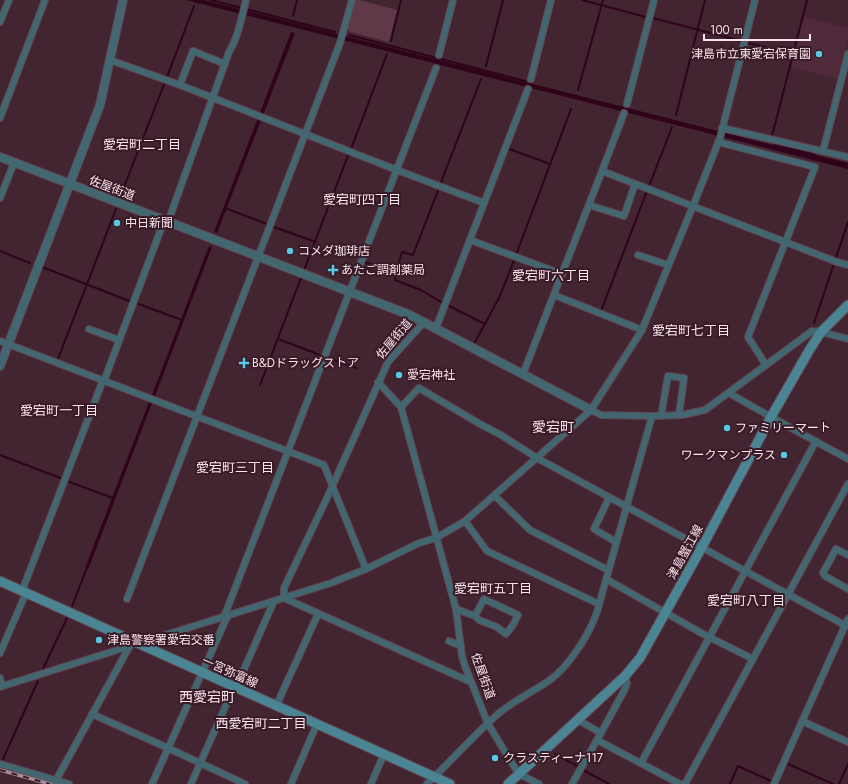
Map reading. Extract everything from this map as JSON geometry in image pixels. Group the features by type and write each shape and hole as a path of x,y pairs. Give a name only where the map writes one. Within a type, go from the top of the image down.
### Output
{"main road":[{"name":"津島蟹江線","path":"508,784 626,676 640,658 702,547 771,417 821,332 848,304"},
{"name":"一宮弥富線","path":"0,581 134,643 450,784"}],"street":[{"path":"0,22 8,0"},
{"path":"0,118 45,0"},
{"path":"0,366 100,105 123,0"},
{"path":"0,653 213,98 243,16 246,0"},
{"path":"127,599 340,43 352,0"},
{"path":"439,55 453,0"},
{"path":"531,79 551,0"},
{"path":"628,104 654,0"},
{"path":"0,678 1,687 134,643 331,583 366,569 419,543 436,538 465,521 591,410 642,330 693,206 719,140 755,0"},
{"path":"180,85 193,51 225,64"},
{"path":"823,150 846,73 848,54"},
{"path":"110,60 180,85 484,203"},
{"path":"152,784 226,616 436,68"},
{"path":"436,328 528,89"},
{"path":"523,374 624,113"},
{"path":"722,129 823,150 848,157"},
{"path":"719,140 815,167 748,337 766,365"},
{"name":"佐屋街道","path":"0,157 410,315 424,322 388,362 378,382 401,407 456,609 462,656 471,682 488,724 518,774"},
{"path":"0,198 14,163"},
{"path":"602,171 848,265"},
{"path":"589,205 624,216 635,184"},
{"path":"470,240 562,274"},
{"path":"638,255 668,265"},
{"path":"554,295 642,330"},
{"path":"424,322 601,415 679,416 705,410 812,332 821,332 848,339"},
{"path":"89,329 119,340"},
{"path":"0,341 324,465 366,569"},
{"path":"661,416 668,376 684,378 679,416"},
{"path":"284,598 284,588 327,498 378,382"},
{"path":"401,407 419,388 480,424 501,434 537,458 626,508 745,570 841,623 844,627"},
{"path":"729,392 848,459"},
{"path":"427,784 500,712 552,678 568,662 594,621 652,416"},
{"path":"641,763 816,441"},
{"path":"685,784 848,484"},
{"path":"495,496 530,530 608,570"},
{"path":"610,498 594,529 616,542"},
{"path":"465,521 487,551 599,604"},
{"path":"848,555 836,549 823,573 825,576 848,589"},
{"path":"606,579 709,636 753,658"},
{"path":"284,598 471,682"},
{"path":"456,609 475,616 479,620 497,627 506,634 518,615 484,599 475,616"},
{"path":"190,784 234,687 238,683 274,601"},
{"path":"276,706 318,614"},
{"path":"774,784 848,619"},
{"path":"449,641 461,646"},
{"path":"56,782 92,714 134,643"},
{"path":"572,784 627,683 626,676"},
{"path":"92,714 245,784"},
{"path":"578,720 601,733"},
{"path":"802,721 848,742"},
{"path":"293,783 317,724"},
{"path":"597,740 680,784"},
{"path":"371,784 384,754"},
{"path":"0,764 56,782 69,784"},
{"path":"518,774 539,784"}],"shaded area":[{"path":"186,0 204,0 773,145 777,143 848,163 848,169 347,41 344,42 336,38"},
{"path":"354,0 397,10 389,42 350,32 347,28"},
{"name":"津島市立東愛宕保育園","path":"804,17 848,28 848,41 838,79 791,67"},
{"path":"291,32 295,33 217,233 214,232"},
{"path":"209,246 212,247 155,396 152,395"},
{"path":"149,402 152,403 88,570 85,568"}],"waterway":[{"path":"211,0 335,32"},
{"path":"293,16 297,0"},
{"path":"391,41 401,0"},
{"path":"486,66 503,0"},
{"path":"582,0 646,17"},
{"path":"578,90 603,0"},
{"path":"676,115 705,0"},
{"path":"772,136 807,0"},
{"path":"167,77 194,6"},
{"path":"653,18 741,41"},
{"path":"349,35 525,81"},
{"path":"748,43 793,54"},
{"path":"351,149 387,54"},
{"path":"440,185 481,79"},
{"path":"120,197 165,82"},
{"path":"516,255 571,109"},
{"path":"649,186 672,127"},
{"path":"509,149 550,164"},
{"path":"304,270 349,153"},
{"path":"396,273 402,252 413,255 439,188"},
{"path":"601,311 647,191"},
{"path":"225,208 267,224"},
{"path":"58,359 116,209"},
{"path":"814,323 848,222"},
{"path":"274,227 316,242"},
{"path":"0,251 30,263"},
{"path":"475,342 499,298 515,258"},
{"path":"365,262 396,273 395,280 421,290 441,302"},
{"path":"42,267 132,302"},
{"path":"260,385 301,278"},
{"path":"136,303 182,320"},
{"path":"449,306 485,324"},
{"path":"278,339 323,356"},
{"path":"326,357 356,368"},
{"path":"0,455 63,479"},
{"path":"67,481 113,498"},
{"path":"72,607 87,567"},
{"path":"43,669 67,618"},
{"path":"3,759 38,681"},
{"path":"555,754 579,767"},
{"path":"786,763 833,784"},
{"path":"839,784 848,764"},
{"path":"730,784 738,766 773,782"},
{"path":"583,770 609,784"}],"railway":[{"path":"0,770 50,784"}],"place":[{"name":"津島市立東愛宕保育園","path":"819,54"},
{"name":"中日新聞","path":"117,223"},
{"name":"コメダ珈琲店","path":"290,251"},
{"name":"あたご調剤薬局","path":"333,270"},
{"name":"B&Dドラッグストア","path":"244,363"},
{"name":"愛宕神社","path":"399,375"},
{"name":"ファミリーマート","path":"727,428"},
{"name":"ワークマンプラス","path":"784,455"},
{"name":"津島警察署愛宕交番","path":"99,640"},
{"name":"クラスティーナ117","path":"495,758"}],"district":[{"name":"愛宕町二丁目","path":"142,144"},
{"name":"愛宕町四丁目","path":"362,199"},
{"name":"愛宕町六丁目","path":"551,275"},
{"name":"愛宕町七丁目","path":"691,330"},
{"name":"愛宕町一丁目","path":"59,410"},
{"name":"愛宕町","path":"553,427"},
{"name":"愛宕町三丁目","path":"235,467"},
{"name":"愛宕町五丁目","path":"493,588"},
{"name":"愛宕町八丁目","path":"746,600"},
{"name":"西愛宕町","path":"207,697"},
{"name":"西愛宕町二丁目","path":"261,723"}]}
